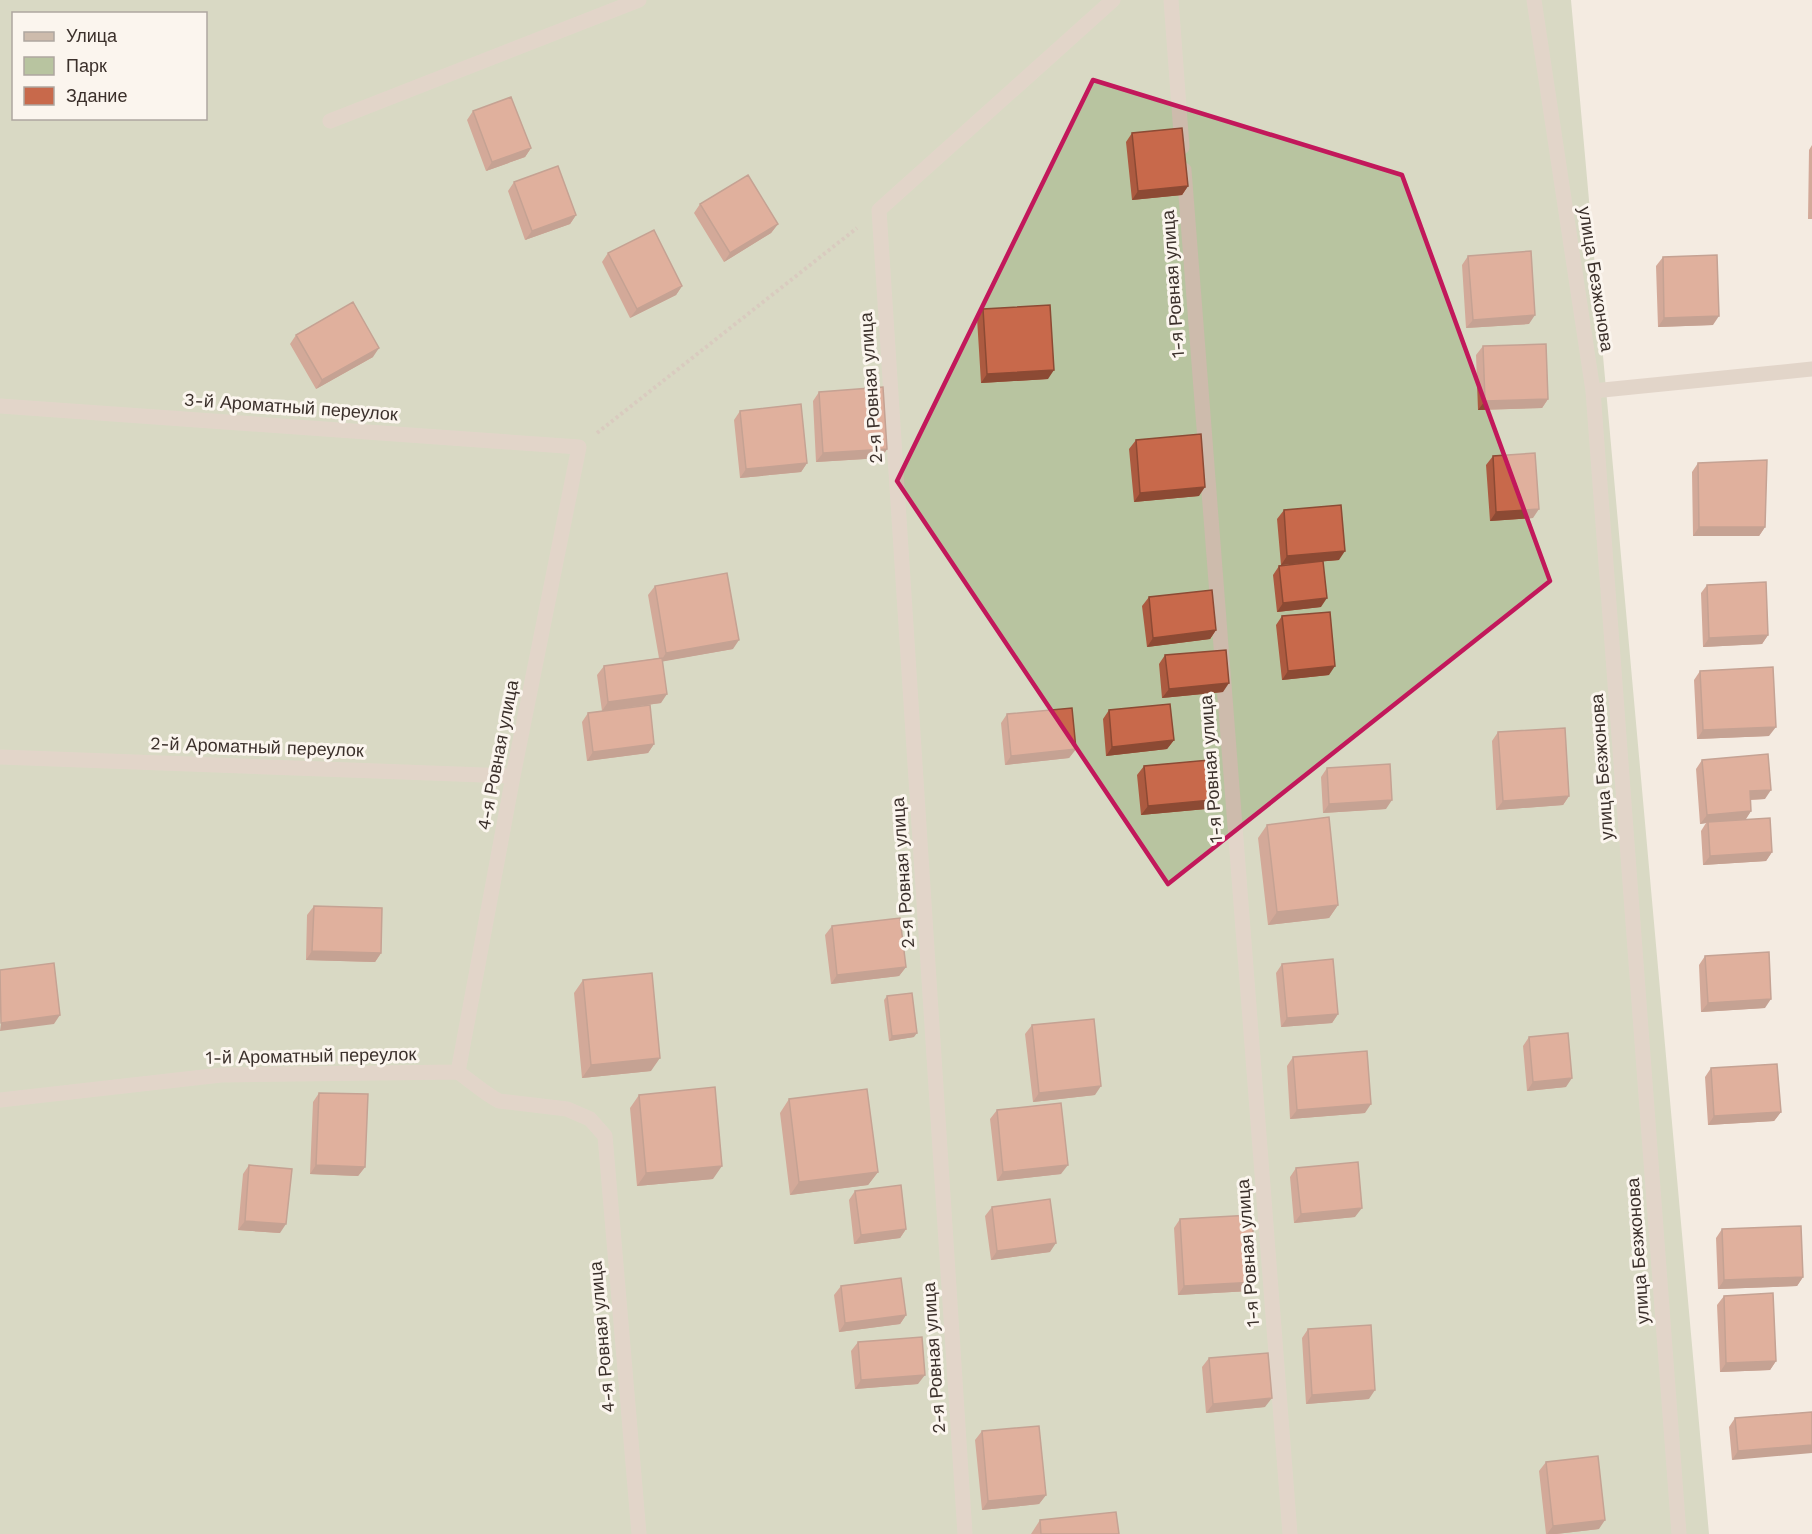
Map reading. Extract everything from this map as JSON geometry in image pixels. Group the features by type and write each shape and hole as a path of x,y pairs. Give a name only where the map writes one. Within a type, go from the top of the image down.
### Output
{"street":[{"path":"330,121 639,0"},
{"path":"879,210 1113,0"},
{"name":"1-я Ровная улица","path":"1171,0 1290,1534"},
{"name":"улица Безжонова","path":"1534,0 1593,391 1678,1534"},
{"name":"2-я Ровная улица","path":"879,210 965,1534"},
{"path":"1593,391 1812,369"},
{"name":"3-й Ароматный переулок","path":"0,406 579,447"},
{"name":"4-я Ровная улица","path":"579,447 513,776 458,1072 499,1101 567,1109 580,1113 590,1119 605,1136 639,1534"},
{"name":"2-й Ароматный переулок","path":"0,757 513,776"},
{"name":"1-й Ароматный переулок","path":"0,1100 221,1075 458,1072"}],"path":[{"path":"579,447 879,210"}],"highlighted area":[{"path":"1093,80 1402,175 1550,581 1168,884 897,481"}],"green space":[{"path":"0,0 1571,0 1709,1534 0,1534"}],"building":[{"path":"511,97 531,148 492,162 473,111"},
{"path":"1182,128 1188,186 1138,191 1132,133"},
{"path":"558,166 576,215 532,231 514,182"},
{"path":"748,175 778,224 730,253 700,204"},
{"path":"654,230 682,286 637,309 608,253"},
{"path":"1531,251 1535,315 1473,320 1468,256"},
{"path":"1717,255 1719,316 1664,318 1663,257"},
{"path":"353,302 379,348 322,380 296,335"},
{"path":"1050,305 1054,370 987,374 983,309"},
{"path":"1546,344 1548,399 1485,401 1483,346"},
{"path":"883,387 887,449 823,453 819,392"},
{"path":"801,404 807,463 746,469 740,411"},
{"path":"1201,434 1205,487 1140,493 1136,440"},
{"path":"1535,453 1539,509 1496,512 1493,456"},
{"path":"1767,460 1765,527 1699,527 1698,463"},
{"path":"1341,505 1345,551 1287,556 1284,510"},
{"path":"1323,561 1327,598 1283,603 1279,566"},
{"path":"727,573 739,640 666,653 655,586"},
{"path":"1766,582 1768,635 1709,638 1707,585"},
{"path":"1212,590 1216,630 1153,638 1149,597"},
{"path":"1330,612 1335,666 1288,671 1282,616"},
{"path":"1226,650 1229,683 1169,689 1165,655"},
{"path":"662,658 667,694 608,702 604,666"},
{"path":"1773,667 1776,727 1703,730 1700,671"},
{"path":"1170,704 1174,740 1112,747 1109,710"},
{"path":"650,705 654,744 593,752 588,713"},
{"path":"1072,708 1076,749 1011,756 1007,714"},
{"path":"1565,728 1569,796 1503,801 1498,732"},
{"path":"1768,754 1771,790 1750,791 1751,811 1707,815 1702,760"},
{"path":"1209,760 1212,800 1148,806 1144,766"},
{"path":"1390,764 1392,800 1329,804 1327,768"},
{"path":"1329,817 1338,905 1277,912 1267,825"},
{"path":"1770,818 1772,852 1710,856 1708,822"},
{"path":"314,906 382,908 381,953 312,951"},
{"path":"900,918 906,967 837,975 832,926"},
{"path":"1769,952 1771,999 1708,1003 1705,956"},
{"path":"1333,959 1338,1014 1287,1018 1282,964"},
{"path":"54,963 60,1015 1,1023 0,970"},
{"path":"652,973 660,1058 591,1065 583,980"},
{"path":"912,993 917,1033 892,1036 887,996"},
{"path":"1094,1019 1101,1086 1039,1093 1032,1025"},
{"path":"1568,1033 1572,1078 1533,1082 1529,1037"},
{"path":"1367,1051 1371,1104 1297,1110 1293,1057"},
{"path":"1777,1064 1781,1112 1714,1116 1711,1068"},
{"path":"715,1087 722,1166 646,1173 639,1095"},
{"path":"867,1089 878,1172 799,1182 789,1099"},
{"path":"319,1093 368,1094 365,1167 316,1165"},
{"path":"1061,1103 1068,1165 1003,1172 997,1110"},
{"path":"1358,1162 1362,1208 1301,1214 1296,1168"},
{"path":"249,1165 292,1169 286,1224 245,1221"},
{"path":"901,1185 906,1229 861,1235 855,1191"},
{"path":"1050,1199 1056,1243 997,1251 992,1207"},
{"path":"1252,1215 1256,1282 1184,1286 1180,1219"},
{"path":"1801,1226 1803,1277 1724,1280 1722,1229"},
{"path":"901,1278 906,1315 845,1323 841,1286"},
{"path":"1773,1293 1776,1361 1726,1363 1724,1296"},
{"path":"1371,1325 1375,1390 1312,1395 1308,1329"},
{"path":"922,1337 925,1375 861,1380 858,1342"},
{"path":"1268,1353 1272,1398 1213,1404 1209,1358"},
{"path":"1812,1412 1812,1445 1738,1451 1735,1418"},
{"path":"1039,1426 1046,1495 988,1501 982,1431"},
{"path":"1598,1456 1605,1520 1553,1526 1546,1462"},
{"path":"1116,1512 1119,1534 1041,1534 1040,1520"}]}
